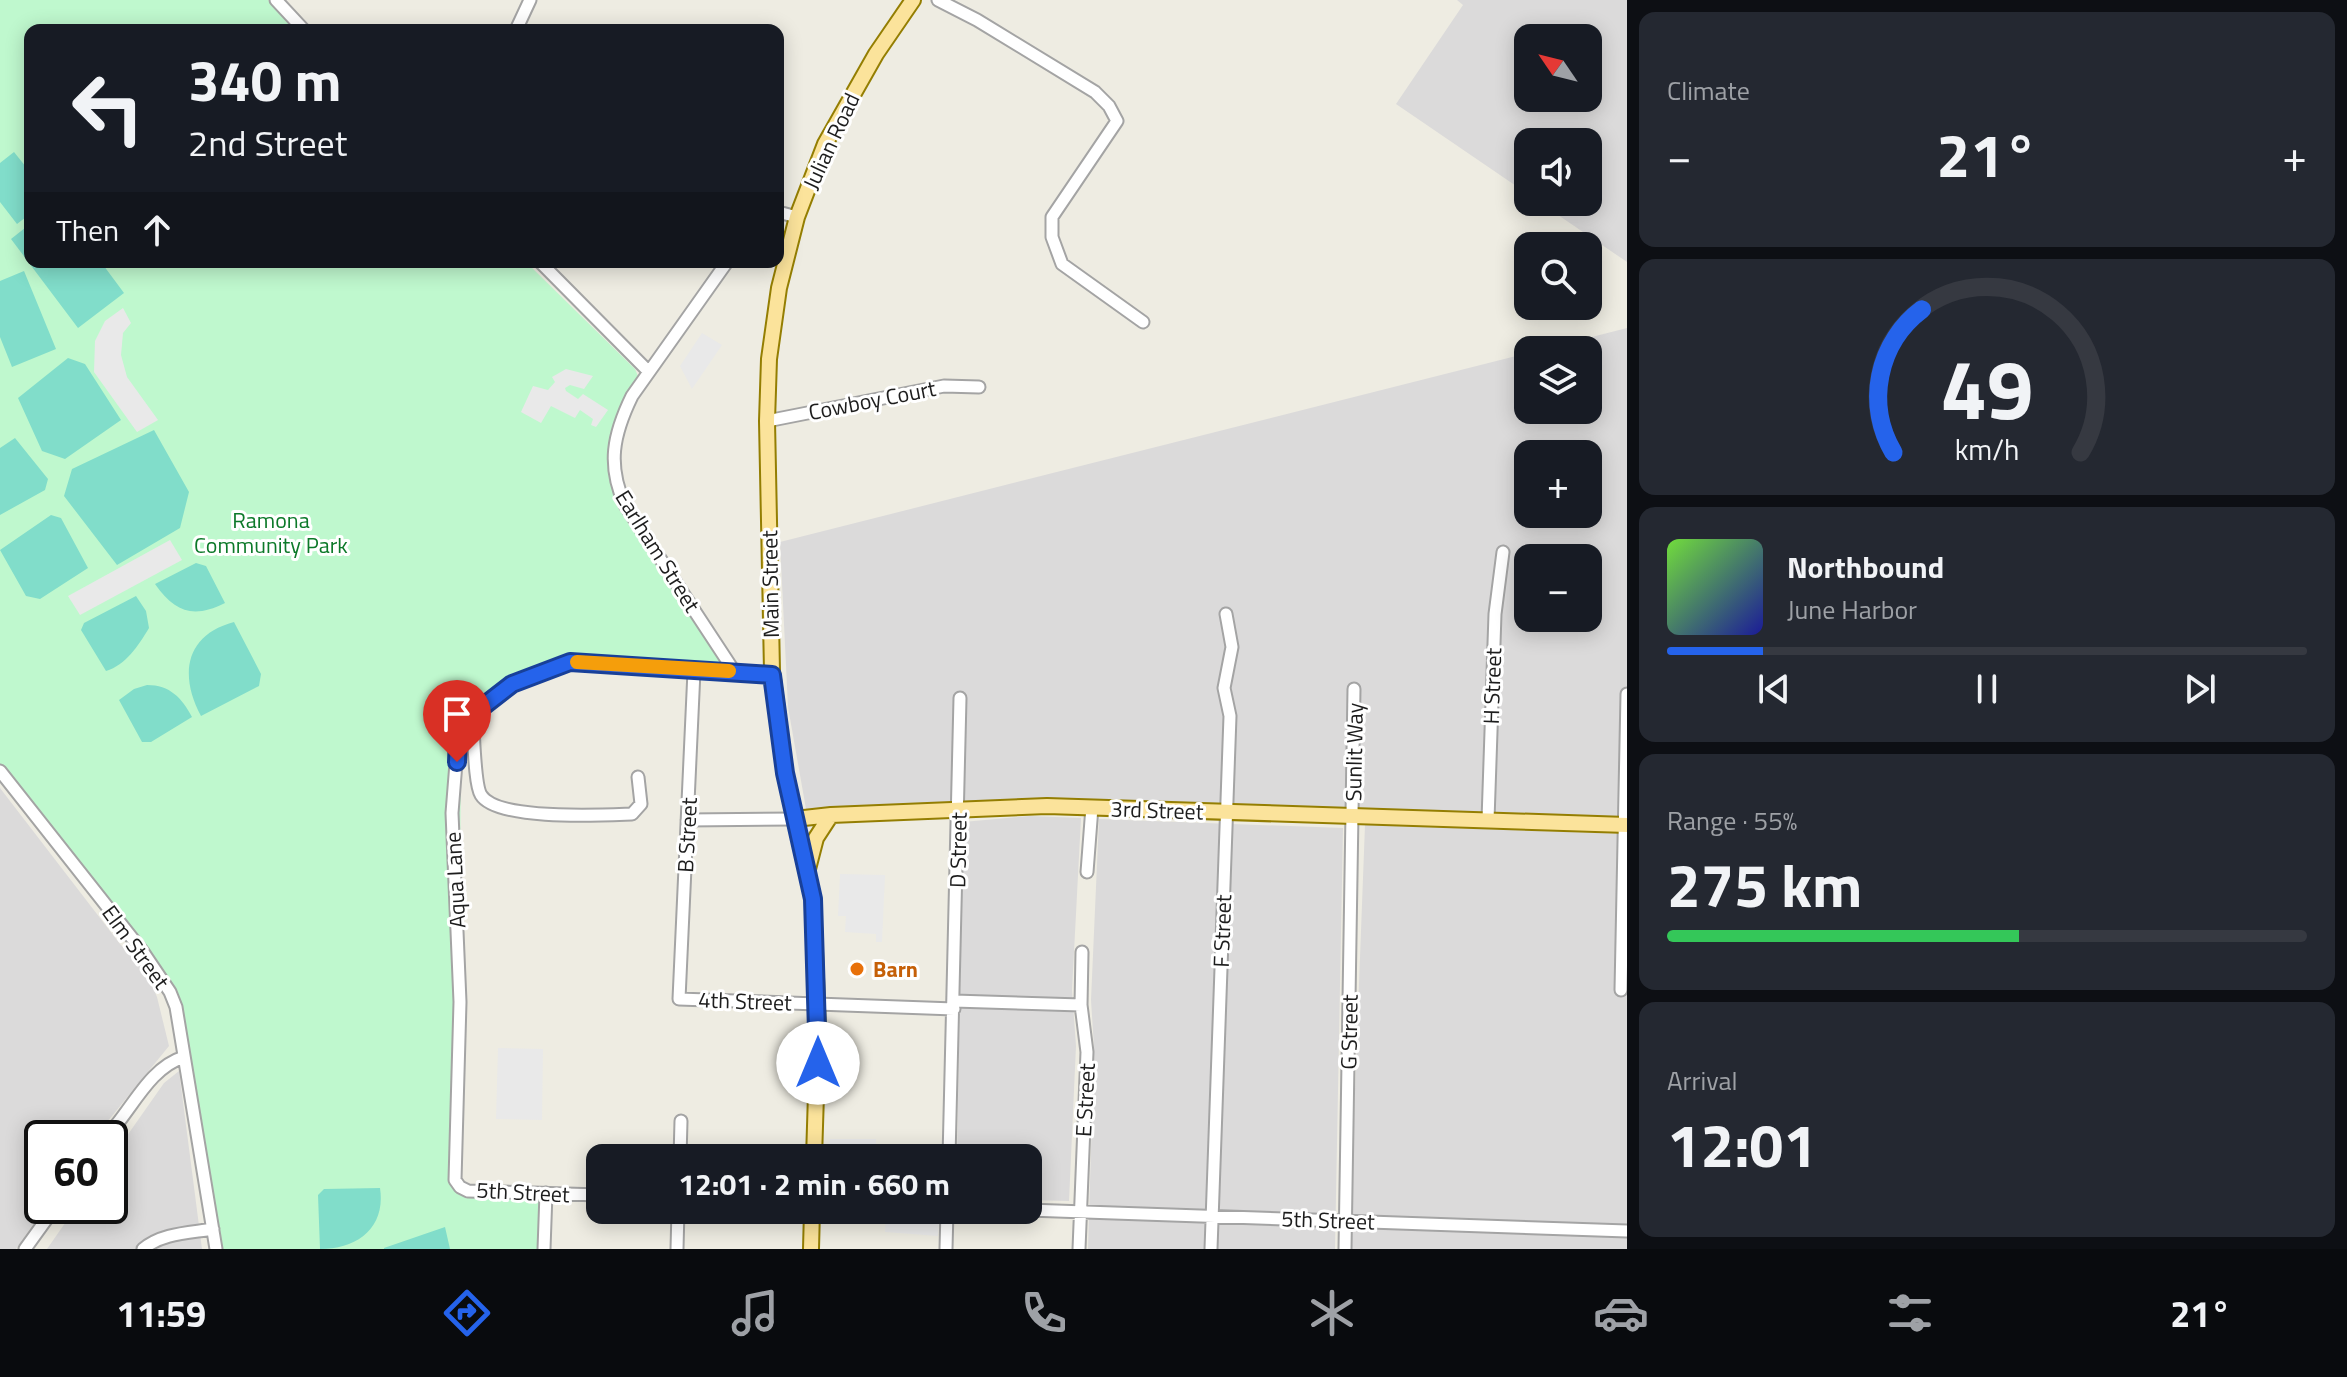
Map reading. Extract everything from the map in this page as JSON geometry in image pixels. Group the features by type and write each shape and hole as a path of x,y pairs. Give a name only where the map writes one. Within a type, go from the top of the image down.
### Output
{"main road":[{"name":"Julian Road","path":"767,486 769,359 779,288 797,217 834,127 876,54 913,0"},
{"name":"Main Street","path":"767,486 772,675 785,773 813,899 818,1004 814,1144"},
{"name":"3rd Street","path":"795,819 1047,806 1625,825"},
{"path":"807,871 816,838 831,815"},
{"path":"811,1249 812,1224"}],"street":[{"path":"276,0 298,24"},
{"path":"519,24 530,0"},
{"path":"938,0 977,20 1095,92 1109,106 1117,121 1052,217 1052,237 1062,264 1143,322"},
{"path":"784,214 797,217"},
{"path":"546,268 649,372"},
{"name":"Earlham Street","path":"723,268 649,372 621,419 615,447 614,475 625,505 734,671"},
{"name":"Cowboy Court","path":"767,421 944,386 979,387"},
{"name":"H Street","path":"1488,820 1495,614 1503,552"},
{"name":"F Street","path":"1211,1249 1230,716 1224,688 1232,647 1226,614"},
{"name":"Aqua Lane","path":"455,1174 460,1002 452,813 458,738 472,715 512,684 570,662 772,675"},
{"name":"B Street","path":"679,999 694,671"},
{"name":"Sunlit Way","path":"1353,815 1354,689"},
{"path":"1621,990 1627,694"},
{"name":"D Street","path":"949,1144 960,698"},
{"path":"472,715 479,793 498,808 559,816 632,814 641,804 638,777"},
{"name":"Elm Street","path":"0,771 143,952 170,992 176,1007 216,1249"},
{"path":"1087,872 1092,807"},
{"name":"G Street","path":"1345,1249 1353,815"},
{"name":"3rd Street","path":"687,820 795,819"},
{"name":"E Street","path":"1079,1249 1087,1052 1081,1005 1082,952"},
{"name":"4th Street","path":"679,999 818,1004 1081,1005"},
{"path":"119,1120 155,1075 170,1061 184,1057"},
{"path":"680,1144 681,1121"},
{"name":"5th Street","path":"455,1174 460,1187 468,1191 586,1194"},
{"path":"544,1249 546,1193"},
{"name":"5th Street","path":"1042,1211 1627,1231"},
{"path":"25,1249 43,1224"},
{"path":"677,1249 678,1224"},
{"path":"946,1249 947,1224"},
{"path":"143,1249 163,1237 213,1229"}],"shaded area":[{"path":"1457,0 1627,0 1627,262 1602,245 1602,232 1583,232 1560,216 1602,216 1602,128 1514,128 1514,184 1396,104 1463,5"},
{"path":"14,152 24,164 24,219 17,224 0,202 0,163"},
{"path":"24,229 24,256 11,239"},
{"path":"33,268 105,268 124,293 78,328"},
{"path":"24,271 56,349 12,367 0,337 0,281"},
{"path":"123,308 131,323 123,333 121,355 127,377 158,420 137,432 94,372 95,341 105,321"},
{"path":"1627,328 1627,818 806,809 788,707 780,542 1514,357 1514,424 1602,424 1602,336 1596,336"},
{"path":"702,333 722,345 692,389 680,366"},
{"path":"68,358 85,364 121,420 65,459 42,451 18,398"},
{"path":"566,369 593,376 584,389 570,385 565,388 578,399 583,394 608,410 596,427 591,425 593,419 580,410 575,418 551,406 541,423 521,412 533,386 548,390 555,382 552,377"},
{"path":"154,430 189,492 180,528 117,565 64,496 72,469"},
{"path":"15,438 48,479 45,490 0,515 0,448"},
{"path":"51,515 61,518 88,568 40,599 26,596 0,550"},
{"path":"170,540 182,560 80,615 68,596"},
{"path":"196,563 206,566 225,603 203,611 186,610 170,601 155,584"},
{"path":"136,596 146,611 149,628 125,660 106,671 81,630 84,623"},
{"path":"234,622 261,674 259,686 201,716 190,686 191,658 205,636"},
{"path":"147,685 162,687 174,694 192,717 151,742 142,742 119,700 134,689"},
{"path":"0,788 120,944 145,969 157,997 169,1046 109,1120 24,1120 24,1224 33,1224 16,1249 0,1249"},
{"path":"1030,816 1081,818 1072,990 1076,1046 1069,1201 1042,1200 1042,1144 957,1144 963,822"},
{"path":"1099,819 1343,828 1335,1249 1088,1249 1094,1047 1091,1000"},
{"path":"1365,825 1627,834 1627,1249 1349,1249"},
{"path":"840,874 885,875 882,942 876,942 876,934 845,932 846,916 838,916"},
{"path":"498,1048 543,1049 542,1120 496,1119"},
{"path":"179,1071 202,1249 47,1249 64,1224 128,1224 128,1134 164,1083"},
{"path":"830,1139 876,1139 876,1144 829,1144"},
{"path":"380,1188 378,1214 366,1234 346,1245 320,1249 318,1195 324,1189"},
{"path":"886,1224 939,1224 938,1236 885,1232"},
{"path":"445,1227 450,1249 384,1249 384,1248"}],"green space":[{"name":"Ramona Community Park","path":"0,0 268,0 291,24 24,24 24,268 532,268 635,369 641,383 623,414 616,481 739,672 583,662 521,679 470,717 461,742 458,1184 546,1194 544,1249 216,1249 170,991 0,770"}],"slow traffic":[{"path":"577,662 729,671"}],"place":[{"name":"Barn","path":"857,969"}],"route":[{"path":"457,762 458,738 472,715 512,684 570,662 772,675 785,773 813,899 818,1063"}]}
